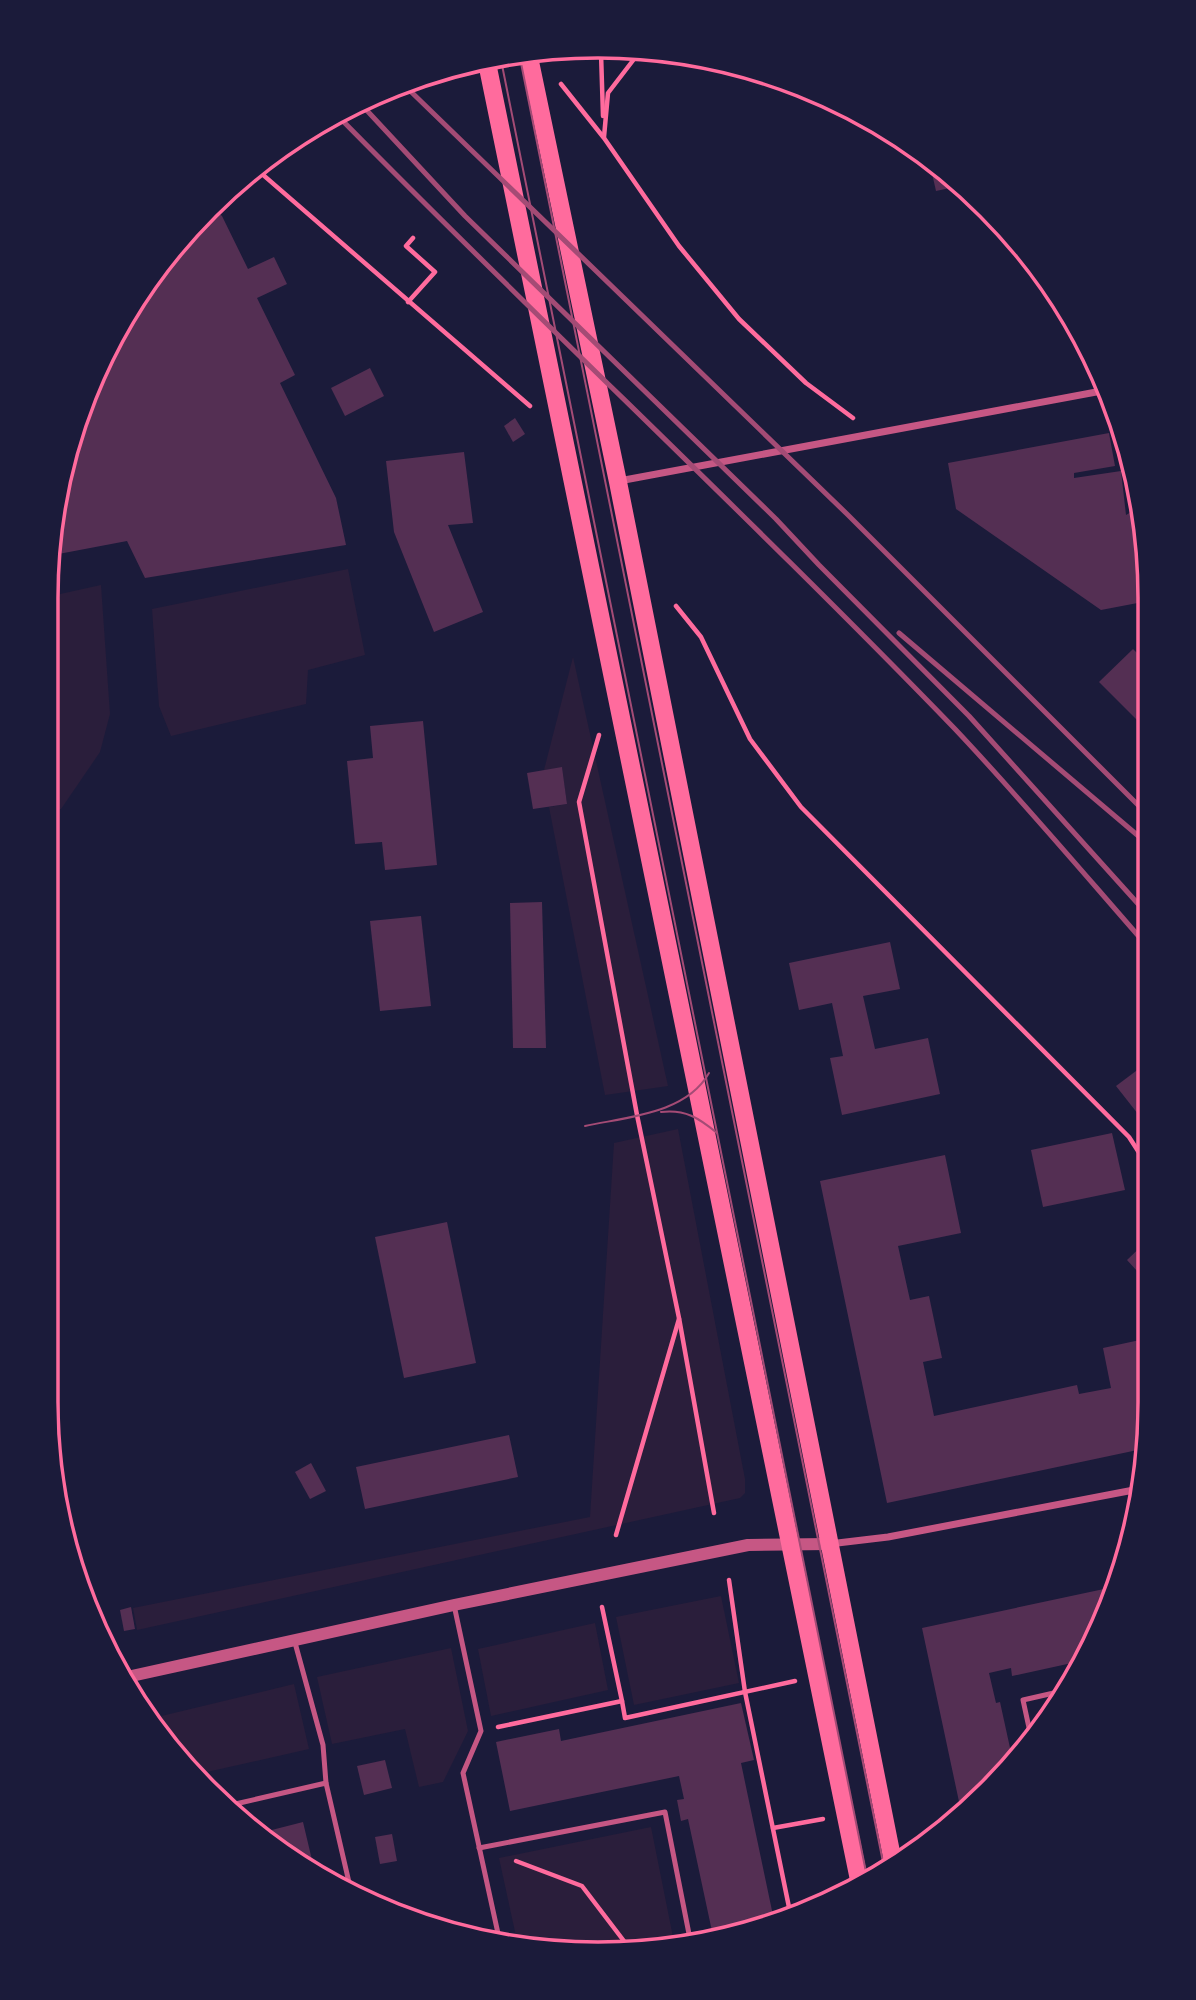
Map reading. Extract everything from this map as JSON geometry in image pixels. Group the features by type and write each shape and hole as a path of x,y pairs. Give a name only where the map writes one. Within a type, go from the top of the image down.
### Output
{"main road":[{"path":"530,62 618,482 892,1855"},
{"path":"488,69 858,1875"}],"street":[{"path":"618,482 1097,392"},
{"path":"132,1676 454,1605 748,1545 829,1544 888,1537 1131,1491"}],"lane":[{"path":"454,1605 481,1731 463,1773 498,1933"},
{"path":"294,1639 323,1745 326,1783 349,1881"},
{"path":"1029,1728 1023,1700 1053,1693"},
{"path":"237,1804 326,1783"},
{"path":"479,1848 665,1812 689,1934"}],"path":[{"path":"601,58 604,138"},
{"path":"604,138 608,93 634,59"},
{"path":"556,78 604,138 679,246 739,319 806,383 873,434"},
{"path":"262,175 530,406"},
{"path":"408,302 435,272 406,246 413,239"},
{"path":"676,606 701,637 750,739 801,807 1129,1137 1138,1151"},
{"path":"601,730 579,802 634,1101 679,1318 715,1513"},
{"path":"616,1535 679,1318"},
{"path":"729,1580 745,1692 789,1907"},
{"path":"603,1607 625,1718 794,1681"},
{"path":"481,1731 622,1701"},
{"path":"773,1828 823,1819"},
{"path":"479,1848 582,1886 624,1941"}],"shaded area":[{"path":"348,569 365,655 308,670 306,704 171,736 159,706 152,609"},
{"path":"101,585 110,714 100,752 61,809 58,810 58,598 58,595"},
{"path":"573,657 668,1086 605,1095 549,807 567,804 562,768 544,770"},
{"path":"678,1129 745,1479 745,1493 740,1498 137,1630 133,1608 590,1517 614,1143"},
{"path":"721,1596 739,1683 634,1705 616,1617"},
{"path":"595,1623 608,1690 491,1716 478,1649"},
{"path":"451,1648 468,1731 443,1782 419,1787 405,1729 332,1744 317,1677"},
{"path":"294,1684 309,1749 205,1772 159,1717"},
{"path":"651,1827 673,1937 598,1942 516,1936 499,1858"}],"building":[{"path":"932,173 949,188 936,191"},
{"path":"219,213 248,269 274,257 287,284 257,298 295,375 280,383 336,498 346,545 145,578 127,541 60,554 62,527 76,458 99,391 130,328 169,269"},
{"path":"370,368 384,396 345,416 331,388"},
{"path":"515,418 525,434 513,442 504,426"},
{"path":"1109,433 1115,466 1074,473 1074,478 1121,471 1126,515 1131,512 1134,527 1138,603 1101,610 956,509 948,463"},
{"path":"464,452 473,523 448,525 483,612 434,632 394,532 386,461"},
{"path":"1133,649 1138,654 1138,721 1099,682"},
{"path":"423,721 437,865 385,870 382,842 355,844 347,761 373,758 370,726"},
{"path":"562,767 567,804 533,809 527,773"},
{"path":"542,902 546,1048 513,1048 510,903"},
{"path":"421,916 431,1006 380,1011 370,921"},
{"path":"890,942 900,989 863,996 875,1049 928,1038 940,1094 842,1115 830,1058 843,1056 832,1003 799,1010 789,963"},
{"path":"1138,1070 1138,1114 1116,1086"},
{"path":"1112,1133 1125,1190 1043,1207 1031,1150"},
{"path":"945,1155 961,1233 898,1246 910,1300 929,1296 942,1358 923,1362 934,1416 1077,1385 1079,1394 1111,1388 1103,1348 1138,1340 1136,1450 887,1503 820,1181"},
{"path":"447,1222 476,1363 404,1378 375,1237"},
{"path":"1138,1250 1138,1272 1127,1260"},
{"path":"509,1435 518,1477 365,1509 356,1467"},
{"path":"311,1463 326,1491 310,1499 295,1472"},
{"path":"1105,1589 1071,1663 1012,1676 1011,1668 989,1673 996,1703 1000,1702 1011,1750 959,1803 922,1628"},
{"path":"131,1607 135,1629 124,1631 120,1610"},
{"path":"741,1703 754,1760 741,1763 773,1914 712,1930 688,1819 681,1821 677,1800 684,1799 679,1776 510,1811 496,1742 559,1729 561,1741"},
{"path":"385,1760 392,1788 364,1795 357,1766"},
{"path":"303,1822 312,1860 298,1851 269,1831"},
{"path":"392,1834 397,1861 380,1864 375,1837"}],"tram line":[{"path":"521,63 883,1861"},
{"path":"502,66 866,1871"},
{"path":"585,1126 654,1112 686,1097 699,1087 709,1073"},
{"path":"661,1112 670,1111 691,1116 717,1133"}],"railway":[{"path":"411,91 848,515 1138,805"},
{"path":"366,110 465,216 776,519 969,716 1138,904"},
{"path":"344,122 879,651 1029,810 1138,935"},
{"path":"899,633 1138,836"}]}
